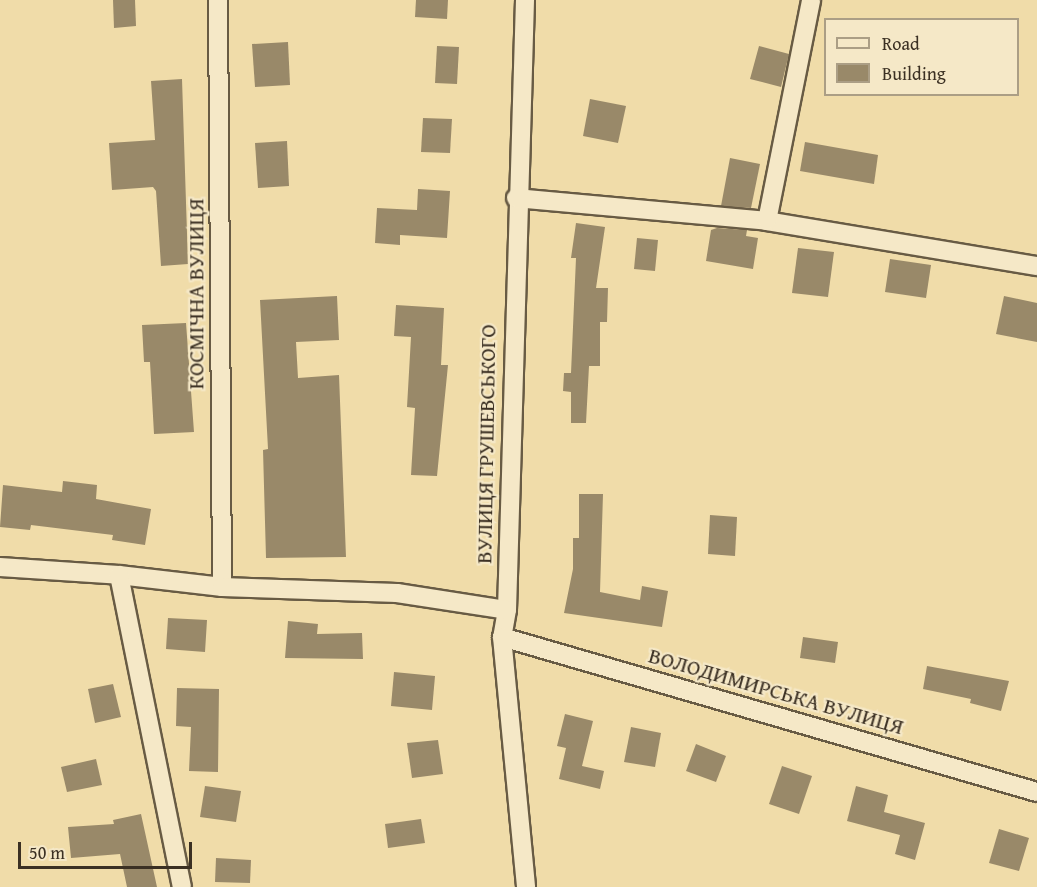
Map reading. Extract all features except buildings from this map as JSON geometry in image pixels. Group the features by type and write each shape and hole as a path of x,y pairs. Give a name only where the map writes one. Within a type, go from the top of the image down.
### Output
{"street":[{"name":"КОСМІЧНА ВУЛИЦЯ","path":"218,0 222,587"},
{"name":"ВУЛИЦЯ ГРУШЕВСЬКОГО","path":"525,0 516,198 507,610 502,637 526,887"},
{"path":"767,221 810,0"},
{"path":"516,198 767,221 1037,266"},
{"path":"0,567 119,575 222,587 397,593 507,610"},
{"path":"119,575 182,887"},
{"name":"ВОЛОДИМИРСЬКА ВУЛИЦЯ","path":"502,637 1037,792"}]}
